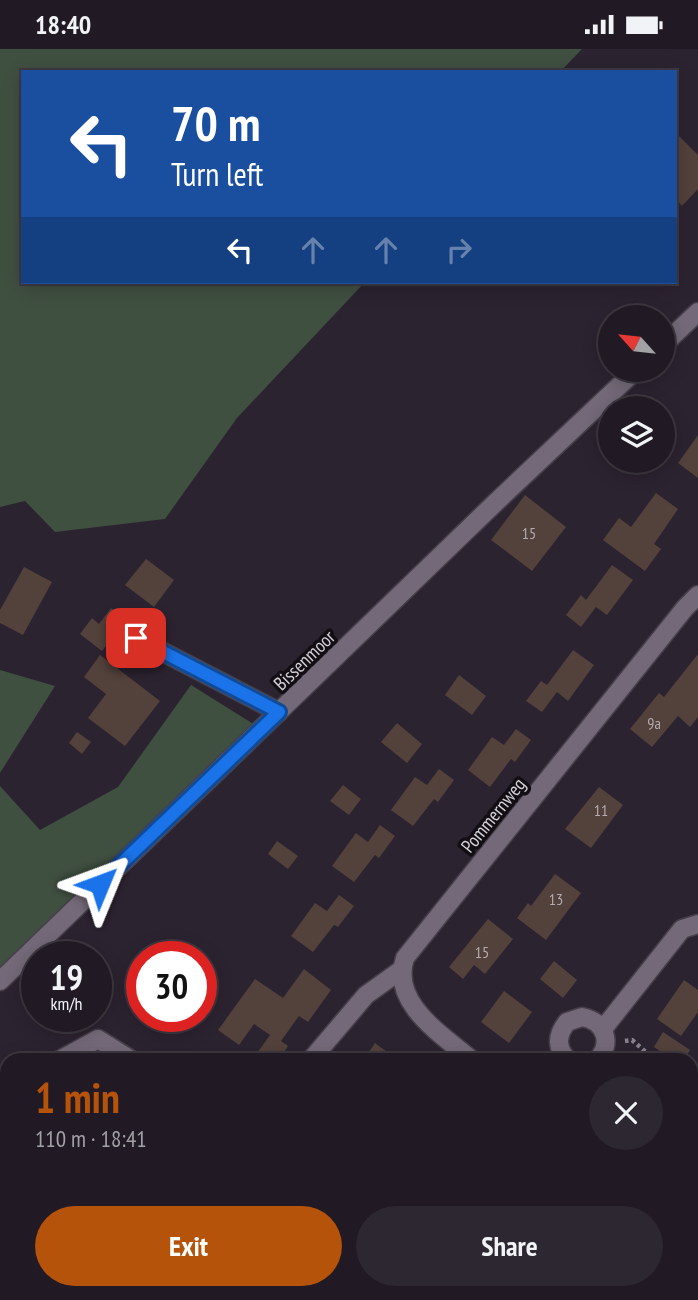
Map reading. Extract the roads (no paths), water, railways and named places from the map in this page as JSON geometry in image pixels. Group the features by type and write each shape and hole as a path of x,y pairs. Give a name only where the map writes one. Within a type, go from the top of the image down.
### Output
{"street":[{"path":"676,333 698,312"},
{"name":"Bissenmoor","path":"0,981 623,382"},
{"name":"Pommernweg","path":"401,970 405,958 698,595"},
{"path":"136,638 279,712"},
{"path":"603,1029 682,929 698,924"},
{"path":"317,1053 366,995 401,970"},
{"path":"401,970 402,984 417,1014 463,1053"},
{"path":"562,1053 559,1036 567,1022 582,1017 598,1022 603,1029 606,1045 601,1053"},
{"path":"73,1053 98,1039 120,1053"}]}
